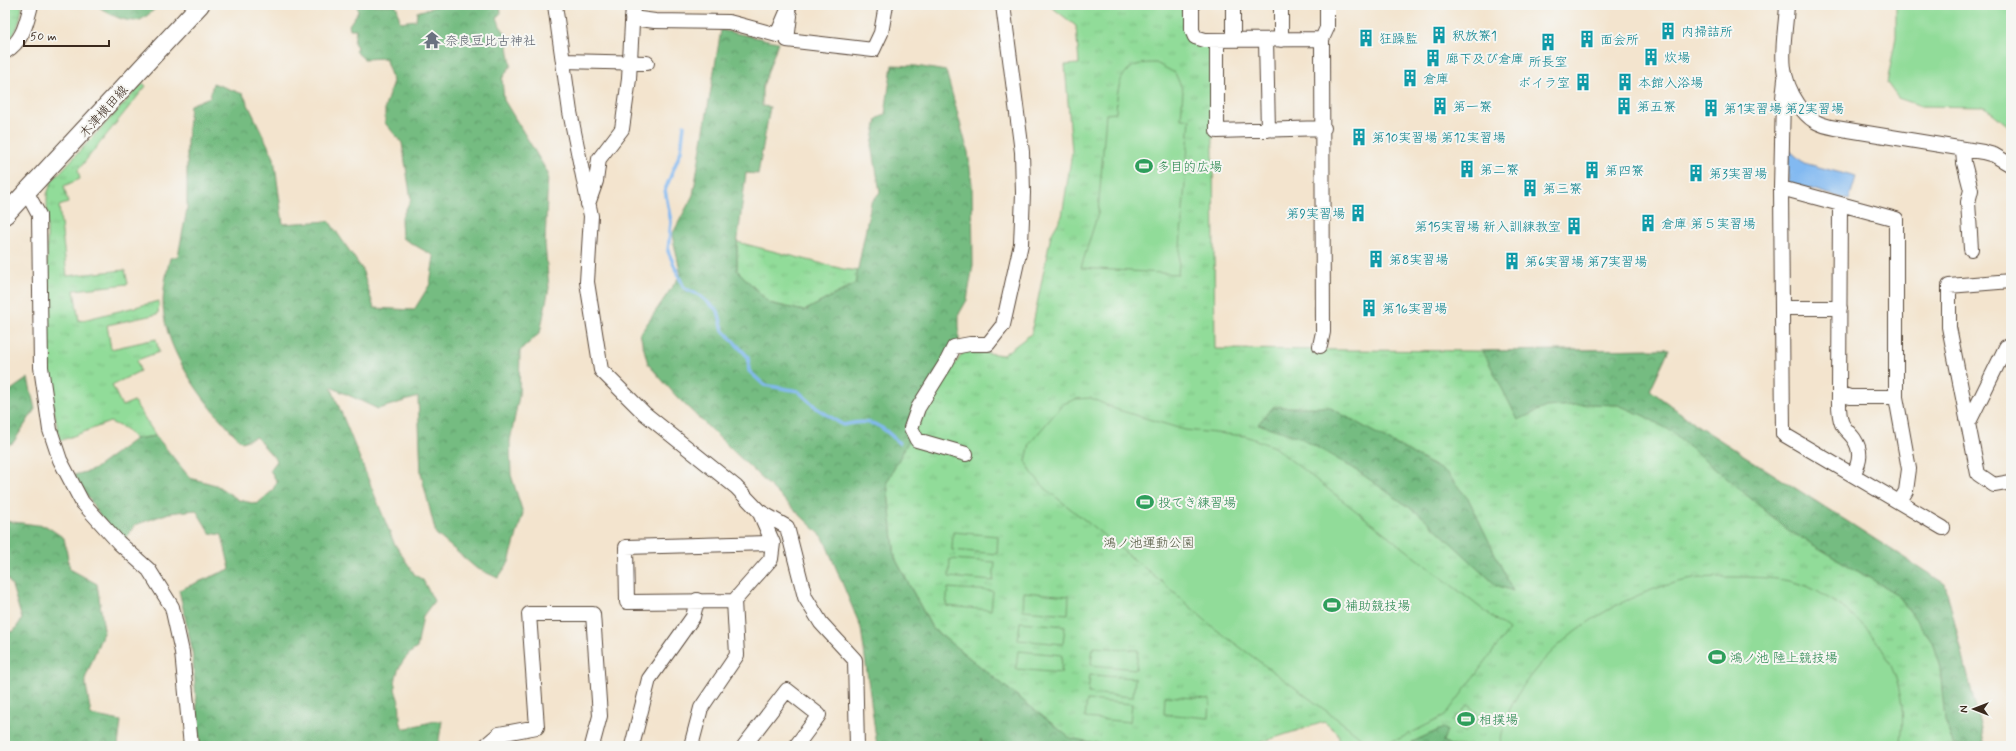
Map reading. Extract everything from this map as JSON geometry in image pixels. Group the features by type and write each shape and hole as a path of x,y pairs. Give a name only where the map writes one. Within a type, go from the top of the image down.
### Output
{"main road":[{"name":"木津横田線","path":"5,215 200,5"}],"street":[{"path":"5,52 20,39 26,25 31,5"},
{"path":"555,5 570,112 590,216 587,282 601,370 644,413 736,487 759,511 787,527 805,597 821,623 856,660 857,746"},
{"path":"588,204 596,181 599,159 622,129 630,62 632,11 655,22 729,22 777,35 791,5"},
{"path":"791,5 787,40 873,50 881,33 886,5"},
{"path":"966,454 917,440 911,428 918,408 946,363 954,347 970,344 988,344 1003,325 1019,251 1024,193 1022,152 1003,5"},
{"path":"1192,5 1192,30 1195,36 1205,40 1322,39"},
{"path":"1233,5 1233,40"},
{"path":"1281,5 1281,40"},
{"path":"1320,346 1323,332 1324,128 1322,39 1327,28 1327,5"},
{"path":"1787,5 1783,58 1785,78 1783,98 1781,188 1783,434 1943,528"},
{"path":"1216,40 1217,131 1324,128"},
{"path":"1266,40 1268,130"},
{"path":"563,61 647,63"},
{"path":"1785,78 1789,90 1805,114 1815,123 1836,128 1994,155 2011,165"},
{"path":"1963,149 1964,163 1971,190 1968,202 1971,249"},
{"path":"1781,188 1896,219 1896,397 1909,469 1906,491 1900,502"},
{"path":"27,193 39,215 41,367 50,430 60,460 82,502 119,543 149,570 172,607 182,652 191,746"},
{"path":"1840,204 1839,393 1841,423 1855,442 1859,453 1860,463 1853,474"},
{"path":"2011,281 1949,286 1949,327 1969,422 1978,474 1994,485 2011,482"},
{"path":"1782,308 1840,308"},
{"path":"1969,422 2006,347 2011,345"},
{"path":"1839,393 1850,397 1896,397"},
{"path":"690,746 701,708 737,655 734,601 772,559 773,543 759,511"},
{"path":"734,601 697,600 627,602 626,547 773,543"},
{"path":"632,746 650,679 693,617 697,600"},
{"path":"485,746 499,734 537,727 529,614 593,614 600,716 592,746"},
{"path":"744,746 787,690 819,714 796,746"}],"green space":[{"path":"5,5 22,5 17,27 5,45"},
{"path":"97,5 160,5 143,19 135,21 117,17"},
{"path":"357,5 394,5 397,7 400,22 416,20 417,12 441,5 500,5 501,13 497,17 500,26 506,34 511,65 502,79 504,100 548,173 545,244 549,288 540,333 520,351 519,396 510,441 511,475 523,513 509,562 498,578 476,568 436,534 421,474 418,397 378,409 331,387 394,543 415,575 423,580 434,601 423,616 417,648 404,659 401,664 395,681 395,691 399,702 403,729 435,721 442,721 438,746 200,746 192,649 179,590 230,569 222,535 210,533 196,510 169,513 135,525 124,541 100,516 74,475 93,470 135,439 156,436 190,478 216,485 239,500 257,504 272,491 277,482 270,470 277,461 256,437 242,442 217,416 194,384 183,367 175,350 168,333 164,316 164,294 168,265 170,258 178,256 187,209 187,142 190,105 210,97 213,83 243,94 274,158 283,224 329,221 362,269 374,308 414,310 430,284 434,256 402,238 401,219 411,199 402,143 385,123 385,107 393,81 385,58 364,59 355,51 357,47 354,43 356,29 350,29 349,25 358,12"},
{"name":"鴻ノ池運動公園","path":"1049,5 1181,5 1189,31 1212,51 1215,349 1483,351 1669,349 1650,390 1695,424 1945,584 1985,746 1341,746 1337,732 1324,722 1249,746 1111,746 1070,739 932,628 895,558 887,482 926,403 965,350 1003,355 1031,334 1051,235 1062,216 1072,152 1065,65 1079,64 1076,26"},
{"path":"1896,5 2011,5 2011,128 1985,107 1921,106 1898,98 1887,83 1896,37"},
{"path":"721,30 778,42 762,89 762,106 770,107 758,174 746,173 737,246 737,270 769,303 804,311 855,284 871,203 880,192 872,145 877,119 885,114 892,65 916,66 946,71 968,152 972,184 973,265 967,300 959,314 959,340 905,428 908,442 887,482 895,558 932,628 1070,738 1111,746 983,746 981,739 979,746 877,746 861,628 823,537 677,397 648,364 640,334 681,274 672,235 693,195"},
{"name":"多目的広場","path":"1144,63 1156,63 1175,73 1183,91 1181,119 1190,119 1178,274 1081,268 1098,213 1106,114 1116,113 1119,85 1125,73 1130,68 1137,65"},
{"path":"143,83 146,86 78,170 80,179 64,186 68,203 59,206 67,276 125,270 128,284 74,290 79,321 159,301 158,314 107,325 111,349 156,339 159,352 137,360 140,371 112,385 122,406 134,401 156,436 135,439 126,429 110,422 60,441 47,374 47,194 52,181"},
{"path":"737,242 843,269 858,271 855,284 804,311 769,303 737,270"},
{"path":"1669,349 1650,390 1695,424 1945,584 1985,746 1956,746 1953,744 1945,721 1940,668 1932,642 1898,595 1788,530 1671,431 1644,416 1618,405 1589,404 1546,407 1518,420 1483,351"},
{"path":"28,378 35,409 13,443 5,446 5,400 8,392"},
{"name":"補助競技場","path":"1091,398 1115,409 1185,430 1246,436 1274,447 1509,630 1445,716 1399,739 1369,744 1214,628 1162,582 1046,489 1032,473 1026,461 1030,443 1063,404 1076,399"},
{"path":"1273,407 1329,407 1447,473 1469,500 1513,591 1496,585 1423,517 1353,468 1299,437 1258,424"},
{"path":"5,521 46,526 64,538 70,569 97,584 104,630 85,679 91,715 121,721 118,746 5,746 5,633 14,631 22,619 12,586 5,575"},
{"path":"953,532 998,536 997,554 952,550"},
{"path":"950,559 995,562 993,581 949,577"},
{"name":"鴻ノ池 陸上競技場","path":"1756,577 1792,582 1812,588 1847,611 1863,625 1877,642 1888,660 1896,680 1901,701 1903,723 1900,746 1500,746 1507,715 1526,682 1544,660 1565,640 1588,622 1613,607 1666,585 1698,578"},
{"path":"948,588 993,591 991,610 946,606"},
{"path":"1024,592 1069,596 1068,614 1023,610"},
{"path":"1020,622 1065,626 1063,644 1018,640"},
{"path":"1093,647 1138,650 1136,669 1091,665"},
{"path":"1018,651 1062,655 1061,673 1016,669"},
{"path":"1090,675 1135,678 1133,697 1088,693"},
{"path":"1165,696 1210,699 1209,718 1164,714"},
{"path":"1087,700 1132,704 1130,722 1085,718"},
{"name":"相撲場","path":"1468,705 1481,716 1465,733 1452,721"},
{"path":"1443,728 1447,730 1443,741 1452,746 1414,746 1412,742"}],"water":[{"path":"1789,150 1804,163 1856,177 1849,200 1788,182"}],"waterway":[{"path":"684,125 681,151 665,190 671,222 668,251 684,288 699,295 718,311 723,330 748,357 749,371 764,385 798,391 818,409 843,425 868,422 886,431 899,443"}],"place":[{"name":"内掃詰所","path":"1668,31"},
{"name":"釈放寮1","path":"1439,35"},
{"name":"狂躁監","path":"1366,38"},
{"name":"面会所","path":"1587,39"},
{"name":"奈良豆比古神社","path":"432,40"},
{"name":"所長室","path":"1548,42"},
{"name":"炊場","path":"1651,57"},
{"name":"廊下及び倉庫","path":"1433,58"},
{"name":"倉庫","path":"1410,78"},
{"name":"ボイラ室","path":"1583,82"},
{"name":"本館入浴場","path":"1625,82"},
{"name":"第一寮","path":"1440,106"},
{"name":"第五寮","path":"1624,106"},
{"name":"第1実習場 第2実習場","path":"1711,108"},
{"name":"第10実習場 第12実習場","path":"1359,137"},
{"name":"多目的広場","path":"1144,166"},
{"name":"第二寮","path":"1467,169"},
{"name":"第四寮","path":"1592,170"},
{"name":"第3実習場","path":"1696,173"},
{"name":"第三寮","path":"1530,188"},
{"name":"第9実習場","path":"1358,213"},
{"name":"倉庫 第５実習場","path":"1648,223"},
{"name":"第15実習場 新入訓練教室","path":"1574,226"},
{"name":"第8実習場","path":"1376,259"},
{"name":"第6実習場 第7実習場","path":"1512,261"},
{"name":"第16実習場","path":"1369,308"},
{"name":"投てき練習場","path":"1145,502"},
{"name":"補助競技場","path":"1332,605"},
{"name":"鴻ノ池 陸上競技場","path":"1717,657"},
{"name":"相撲場","path":"1466,719"}]}
